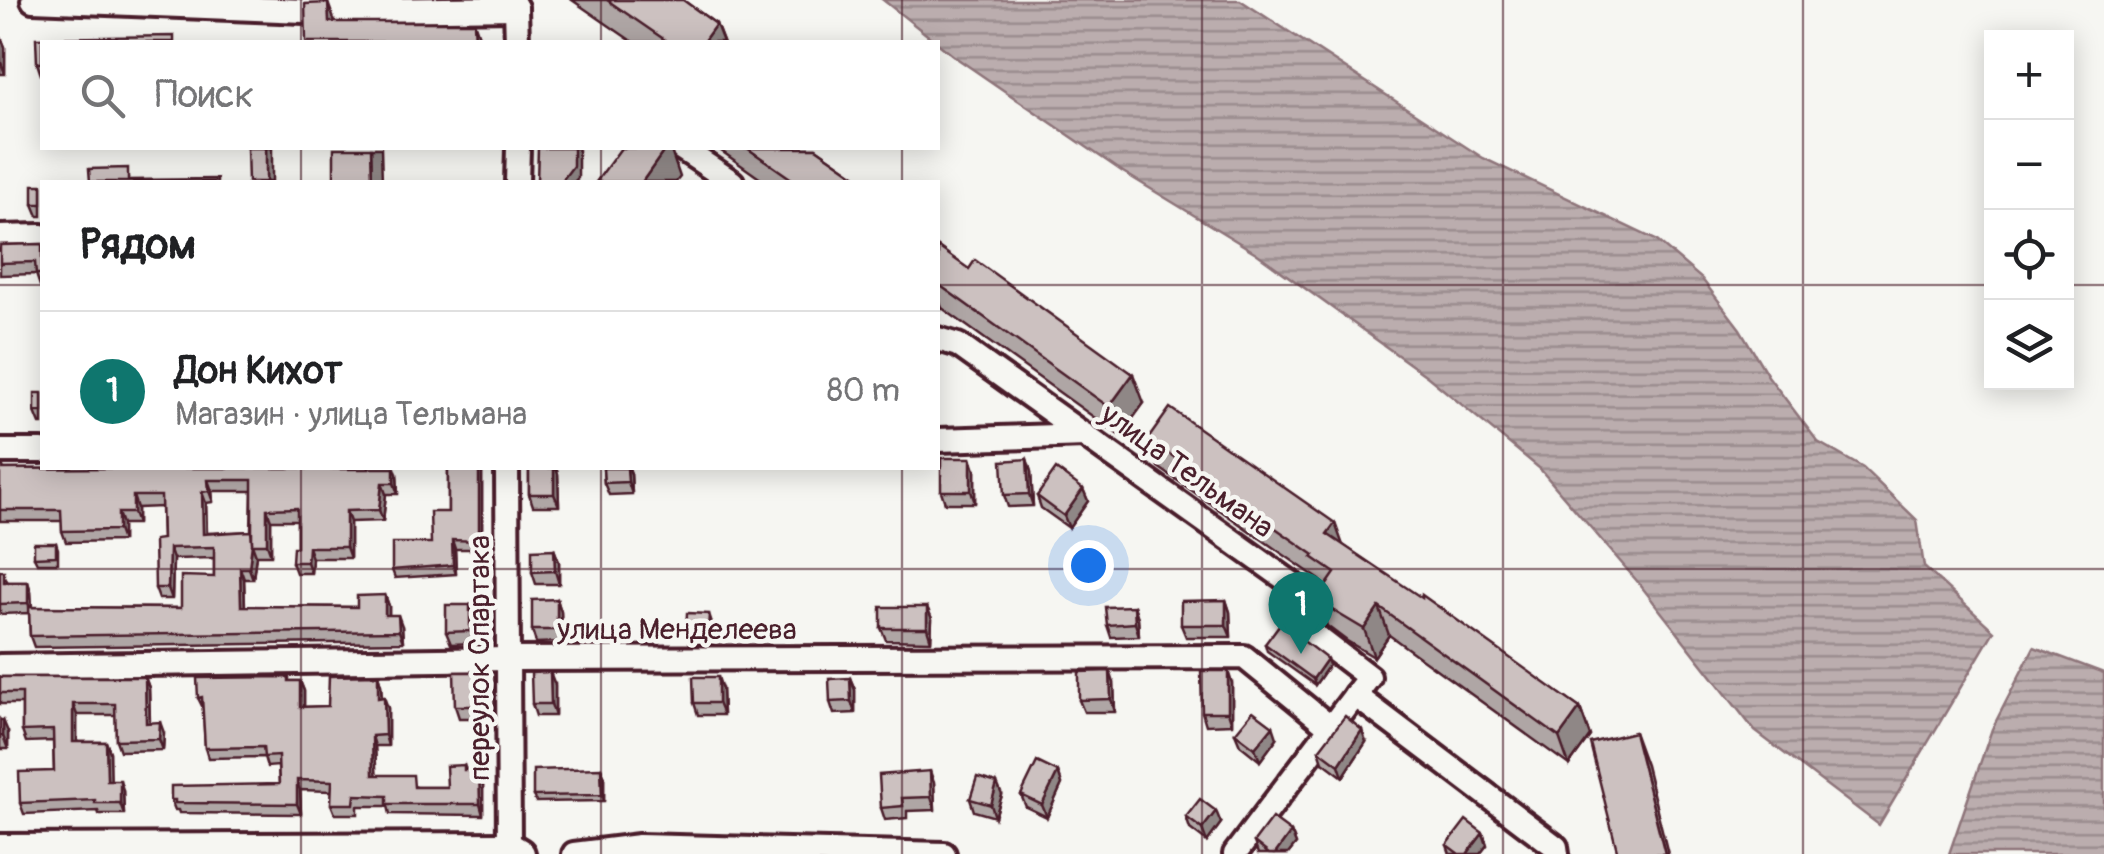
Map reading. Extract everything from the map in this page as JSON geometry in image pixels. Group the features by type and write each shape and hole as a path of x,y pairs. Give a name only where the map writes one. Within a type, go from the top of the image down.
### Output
{"main road":[{"path":"0,850 514,851"}],"street":[{"path":"33,0 304,11 514,4 517,40"},
{"path":"517,180 518,150"},
{"path":"684,150 729,180"},
{"path":"0,237 40,236"},
{"name":"улица Тельмана","path":"940,340 958,345 1302,590 1305,628 1362,686 1556,847 1557,854"},
{"path":"940,440 1085,436"},
{"path":"0,451 40,452"},
{"name":"переулок Спартака","path":"507,470 514,851"},
{"name":"улица Менделеева","path":"0,666 510,659 1244,657 1330,727"},
{"path":"1235,854 1362,686"},
{"path":"574,854 639,846 944,854"}],"shaded area":[{"path":"883,0 1240,0 1483,158 1656,240 1702,279 1818,442 1863,468 1917,520 1924,567 1994,631 1879,825 1755,731 1637,581 1539,468 1428,377 1256,253 1123,172 955,57 940,45 940,40 934,40"},
{"path":"2034,647 2104,673 2104,854 1949,854 1992,729"}],"building":[{"path":"607,0 683,0 716,24 704,40 665,40"},
{"path":"328,3 329,22 474,22 475,40 306,40 305,4"},
{"path":"174,36 174,40 40,40 37,63 36,38"},
{"path":"247,150 266,150 266,180 248,180"},
{"path":"334,150 371,150 372,180 334,180"},
{"path":"538,150 573,150 573,166 562,180 537,180"},
{"path":"620,150 665,150 643,180 597,180"},
{"path":"750,150 819,150 862,180 793,180"},
{"path":"128,168 128,180 90,180 89,169"},
{"path":"33,185 40,185 40,204 33,204"},
{"path":"40,244 40,274 36,274 35,262 0,263 0,245"},
{"path":"940,248 969,269 975,260 1133,374 1109,407 940,285"},
{"path":"35,393 40,393 40,412 35,412"},
{"path":"1170,408 1335,523 1327,534 1422,595 1580,708 1559,737 1379,607 1364,629 1317,599 1335,573 1148,439"},
{"path":"941,458 971,458 971,491 941,491"},
{"path":"1027,459 1029,494 1004,495 1002,461"},
{"path":"0,466 40,470 394,470 394,483 382,483 379,510 346,511 346,547 308,547 307,562 292,562 293,547 297,547 297,508 267,509 267,544 252,544 249,568 240,568 241,606 357,607 357,596 385,595 385,615 398,615 399,631 30,636 29,607 181,608 181,576 214,577 214,547 169,548 168,588 155,588 154,540 162,539 161,496 133,496 133,513 118,513 118,530 62,531 61,510 0,510","holes":["208,480 252,480 252,543 251,531 203,534 202,492 209,491"]},
{"path":"1056,469 1083,489 1064,516 1037,496"},
{"path":"448,470 479,470 479,541 452,540 453,565 392,570 392,543 431,543 430,512 448,512"},
{"path":"529,470 554,470 554,494 529,494"},
{"path":"603,470 627,470 628,482 604,483"},
{"path":"34,543 56,543 56,556 34,557"},
{"path":"554,549 555,571 532,572 532,550"},
{"path":"0,571 4,571 4,582 28,582 28,603 0,604"},
{"path":"557,599 557,630 532,630 532,600"},
{"path":"1226,600 1226,625 1181,625 1181,601"},
{"path":"446,605 470,605 470,631 446,632"},
{"path":"1134,606 1135,623 1107,625 1105,607"},
{"path":"881,607 927,607 927,628 881,628"},
{"path":"687,613 709,614 708,631 686,631"},
{"path":"1285,617 1293,633 1327,659 1313,679 1265,644"},
{"path":"1110,671 1111,699 1079,700 1079,672"},
{"path":"1201,671 1228,671 1228,712 1202,712"},
{"path":"454,672 476,672 476,706 455,706"},
{"path":"550,672 551,704 532,704 531,673"},
{"path":"378,675 378,698 384,697 385,735 372,736 373,775 413,775 414,787 447,787 446,766 464,765 464,770 479,770 480,804 387,804 387,796 355,795 354,804 331,804 332,781 297,780 297,804 171,800 171,786 279,784 278,756 264,757 263,747 205,748 197,678 289,677 289,681 300,681 300,707 328,706 329,676"},
{"path":"0,677 145,677 146,723 160,722 159,739 116,740 115,704 73,704 73,742 106,742 107,780 120,780 120,803 20,803 19,772 54,771 53,730 22,731 22,693 0,693"},
{"path":"693,677 718,677 718,703 694,703"},
{"path":"850,678 851,701 830,702 829,679"},
{"path":"1253,711 1273,726 1255,748 1235,733"},
{"path":"1345,716 1362,730 1339,765 1319,750"},
{"path":"1634,732 1665,854 1618,854 1590,743"},
{"path":"1037,762 1058,772 1042,805 1021,795"},
{"path":"601,768 602,795 533,796 533,770"},
{"path":"930,771 931,797 902,798 903,806 881,808 879,775"},
{"path":"977,777 997,783 991,805 970,799"},
{"path":"1200,799 1216,811 1202,829 1186,817"},
{"path":"1272,818 1291,832 1275,854 1269,854 1254,842"},
{"path":"1466,820 1483,833 1467,854 1459,854 1447,845"}],"place":[{"name":"Дон Кихот","path":"1301,654"}]}
